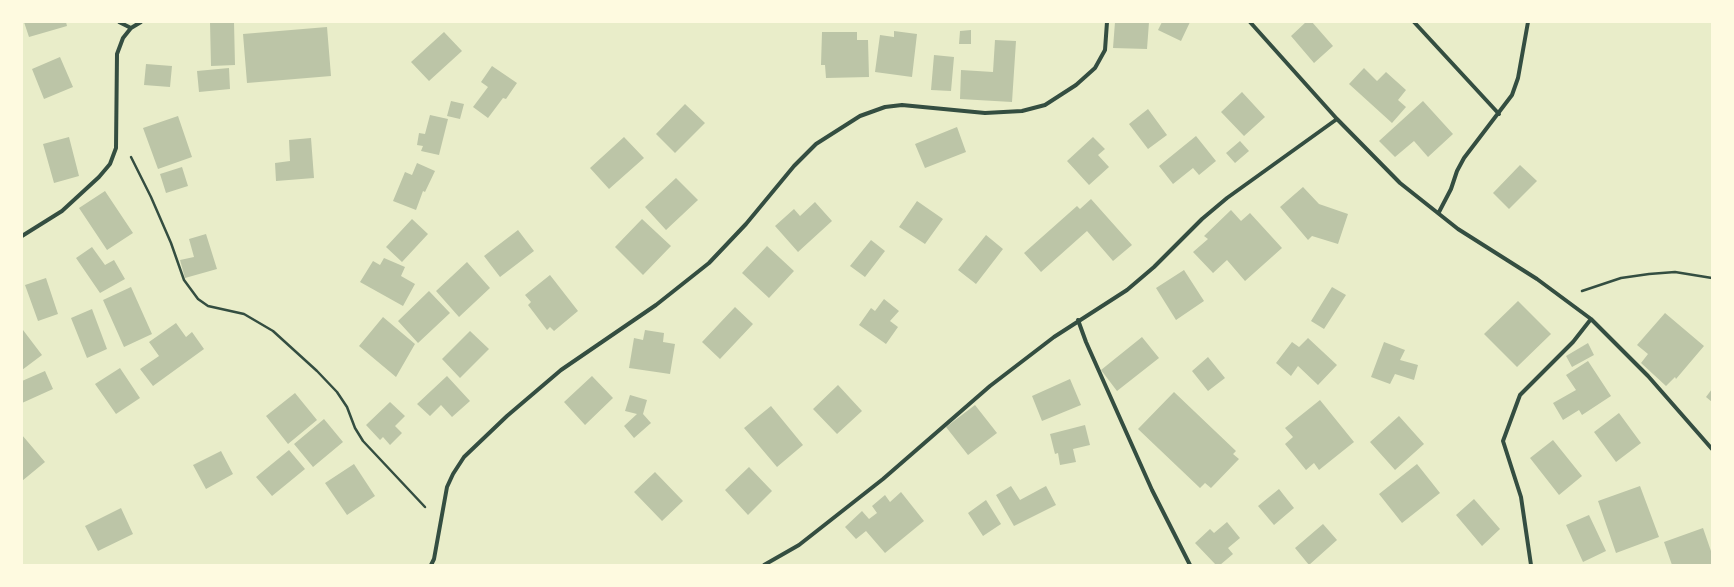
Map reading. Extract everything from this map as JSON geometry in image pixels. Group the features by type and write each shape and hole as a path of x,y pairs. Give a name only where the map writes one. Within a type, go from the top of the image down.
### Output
{"street":[{"path":"118,22 131,28"},
{"path":"22,236 67,207 99,177 110,164 116,148 117,54 123,38 131,28 141,22"},
{"path":"431,565 434,559 448,487 453,474 464,457 561,370 656,305 709,263 746,224 794,166 816,144 860,116 885,107 902,105 985,113 1022,111 1045,105 1076,85 1101,60 1105,50 1107,22"},
{"path":"1250,22 1337,119 1400,183 1439,212 1458,229 1565,298 1591,319 1648,376 1712,449"},
{"path":"1414,22 1499,114"},
{"path":"1439,212 1451,189 1457,171 1464,158 1499,114 1515,88 1528,22"},
{"path":"764,565 799,545 883,479 990,386 1078,320 1098,310 1127,290 1154,268 1202,219 1227,198 1337,119"},
{"path":"1531,565 1521,497 1503,441 1520,395 1573,342 1591,319"},
{"path":"1078,320 1152,490 1190,565"}],"path":[{"path":"131,156 152,197 184,280 198,300 208,306 244,314 273,331 317,371 340,397 355,428 363,440 441,523"},
{"path":"1565,298 1594,286 1635,276 1675,272 1712,278"}],"building":[{"path":"24,22 66,22 67,26 29,37"},
{"path":"210,22 234,22 235,65 211,66"},
{"path":"1115,22 1149,22 1147,49 1113,48"},
{"path":"1162,22 1190,22 1181,41 1158,30"},
{"path":"1306,22 1312,22 1333,46 1314,63 1291,36"},
{"path":"327,27 331,76 247,83 243,34"},
{"path":"971,30 971,44 959,44 960,31"},
{"path":"894,31 917,34 912,77 875,72 880,35 894,37"},
{"path":"444,32 462,51 429,81 411,62"},
{"path":"822,32 857,32 857,40 868,40 869,77 826,78 825,65 821,65"},
{"path":"995,40 1016,41 1012,102 960,99 961,70 993,72"},
{"path":"934,55 954,57 951,91 931,90"},
{"path":"60,57 73,87 44,99 32,69"},
{"path":"146,64 172,66 170,87 144,85"},
{"path":"492,66 517,83 506,99 503,98 488,118 473,107 488,87 481,82"},
{"path":"229,68 230,89 199,92 197,71"},
{"path":"1364,68 1377,81 1386,72 1406,90 1398,100 1406,107 1392,123 1349,84"},
{"path":"1242,92 1265,117 1244,136 1221,112"},
{"path":"451,101 464,104 460,119 447,116"},
{"path":"1423,101 1453,134 1428,157 1414,141 1395,157 1379,141"},
{"path":"685,104 705,123 675,153 656,134"},
{"path":"1148,109 1167,135 1148,149 1129,124"},
{"path":"430,115 448,119 439,155 421,151 423,146 417,145 419,133 425,134"},
{"path":"178,116 192,157 158,169 143,128"},
{"path":"957,127 966,152 925,168 915,144"},
{"path":"1196,136 1216,161 1199,175 1193,168 1173,184 1159,166"},
{"path":"69,137 79,176 54,183 43,144"},
{"path":"624,137 644,158 609,189 590,168"},
{"path":"1093,137 1105,149 1098,155 1109,167 1089,185 1067,161"},
{"path":"311,138 314,178 276,181 275,163 290,161 289,140"},
{"path":"1240,141 1249,151 1235,163 1226,153"},
{"path":"417,163 435,171 425,192 423,191 416,210 393,201 405,172 412,175"},
{"path":"1520,165 1537,181 1509,209 1493,193"},
{"path":"182,167 188,186 166,193 160,174"},
{"path":"676,178 698,200 666,230 645,207"},
{"path":"1303,187 1319,204 1348,214 1338,244 1312,236 1308,240 1280,207"},
{"path":"105,191 133,233 107,250 79,208"},
{"path":"1091,199 1132,245 1113,261 1087,231 1041,272 1024,253 1077,206 1080,209"},
{"path":"917,201 943,219 925,244 899,227"},
{"path":"815,202 832,221 798,252 775,226 794,209 800,216"},
{"path":"1231,210 1241,221 1250,213 1282,248 1245,281 1227,260 1213,273 1193,252 1208,239 1204,236"},
{"path":"412,219 428,234 402,262 386,247"},
{"path":"642,219 671,246 643,275 615,247"},
{"path":"518,230 534,251 500,277 484,256"},
{"path":"206,234 217,269 185,278 180,260 194,257 189,239"},
{"path":"986,235 1003,249 976,284 958,270"},
{"path":"871,240 885,251 865,277 850,266"},
{"path":"767,246 794,271 769,298 742,273"},
{"path":"92,247 105,265 114,260 125,279 100,293 76,258"},
{"path":"384,258 405,267 401,276 415,284 403,306 360,282 373,261 380,265"},
{"path":"467,262 490,288 459,317 436,291"},
{"path":"1184,270 1204,301 1176,320 1156,288"},
{"path":"550,275 578,311 554,331 550,327 547,330 528,305 531,302 525,295"},
{"path":"46,278 58,314 38,321 25,285"},
{"path":"131,287 152,334 124,347 103,300"},
{"path":"1332,287 1346,295 1324,329 1311,321"},
{"path":"429,291 450,313 418,343 398,321"},
{"path":"884,299 899,311 890,321 898,327 886,344 859,325 871,308 875,311"},
{"path":"1518,301 1551,334 1517,367 1484,334"},
{"path":"735,307 753,324 720,359 702,342"},
{"path":"92,309 107,349 87,358 71,318"},
{"path":"1665,313 1704,346 1676,379 1675,377 1666,386 1641,363 1648,354 1637,345"},
{"path":"383,317 415,344 396,377 359,346"},
{"path":"176,323 186,337 192,332 204,349 153,386 140,369 159,356 149,342"},
{"path":"23,330 42,355 22,370 22,331"},
{"path":"645,330 664,333 663,342 675,344 670,374 629,368 634,338 643,340"},
{"path":"470,331 489,349 460,378 442,359"},
{"path":"1142,337 1159,358 1117,391 1101,370"},
{"path":"1308,338 1337,365 1318,385 1298,366 1291,376 1276,363 1292,342 1299,347"},
{"path":"1384,342 1405,350 1400,360 1418,365 1414,380 1395,374 1390,384 1371,377"},
{"path":"1588,343 1594,355 1572,367 1566,356"},
{"path":"1208,357 1225,378 1208,391 1192,371"},
{"path":"1588,361 1611,396 1582,415 1579,410 1563,420 1553,403 1576,390 1566,375"},
{"path":"120,368 140,398 116,414 95,384"},
{"path":"45,371 53,389 22,403 22,381"},
{"path":"447,376 470,401 452,417 441,405 430,416 417,404"},
{"path":"592,376 613,398 585,425 564,402"},
{"path":"1070,379 1081,405 1042,421 1032,396"},
{"path":"838,385 862,411 837,434 813,409"},
{"path":"1712,389 1712,402 1706,397"},
{"path":"1174,392 1236,451 1233,454 1239,459 1211,488 1205,483 1200,488 1138,429"},
{"path":"295,393 317,420 288,444 266,416"},
{"path":"630,395 647,400 643,414 651,423 634,438 624,426 637,414 625,411"},
{"path":"1320,400 1354,442 1319,470 1314,463 1306,470 1285,444 1293,437 1285,428"},
{"path":"390,402 405,416 395,426 402,433 390,445 383,437 380,440 366,425"},
{"path":"975,405 997,433 968,455 946,427"},
{"path":"771,406 803,445 777,467 744,428"},
{"path":"1619,413 1641,443 1616,462 1594,432"},
{"path":"1399,416 1424,444 1395,470 1370,442"},
{"path":"324,419 343,442 313,467 294,444"},
{"path":"1085,425 1090,445 1073,449 1076,462 1060,465 1058,453 1055,454 1050,434"},
{"path":"22,435 45,462 22,481"},
{"path":"1553,440 1582,476 1559,495 1530,458"},
{"path":"289,450 305,469 272,496 256,477"},
{"path":"221,451 233,474 206,489 193,465"},
{"path":"354,464 375,496 347,515 325,483"},
{"path":"1417,464 1440,493 1402,523 1379,494"},
{"path":"749,467 772,491 748,515 725,490"},
{"path":"655,472 683,501 662,521 634,492"},
{"path":"1011,486 1020,500 1046,486 1056,505 1014,526 996,495"},
{"path":"1640,486 1659,537 1616,553 1598,501"},
{"path":"1279,489 1294,508 1274,525 1258,506"},
{"path":"901,492 924,521 885,553 866,531 856,539 845,527 862,511 869,519 877,513 872,506 885,495 890,502"},
{"path":"1474,499 1500,529 1482,546 1456,515"},
{"path":"986,500 1001,524 983,536 968,513"},
{"path":"121,508 133,534 98,551 85,526"},
{"path":"1589,515 1606,551 1583,562 1566,525"},
{"path":"1227,522 1240,538 1228,548 1233,554 1220,565 1216,565 1195,543 1210,529 1214,533"},
{"path":"1323,524 1337,540 1309,565 1295,548"},
{"path":"1703,528 1712,554 1712,565 1672,565 1664,542"}]}
